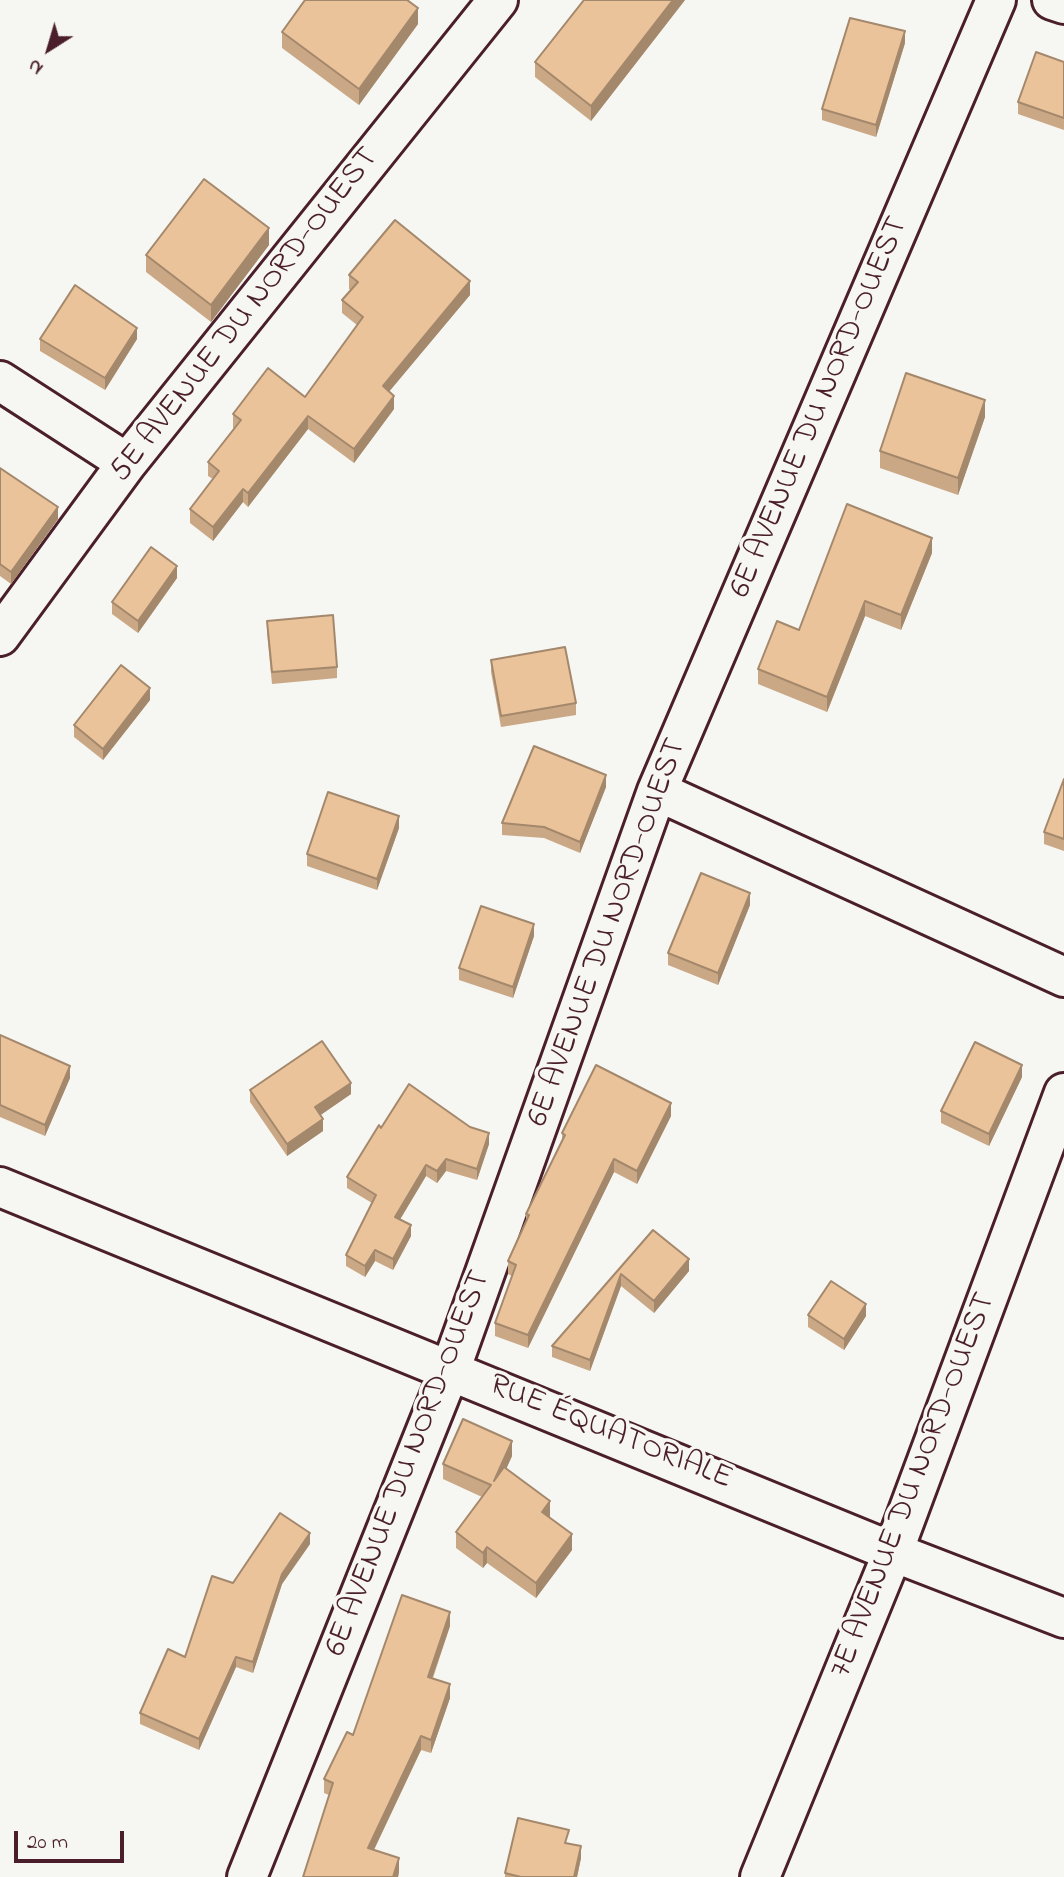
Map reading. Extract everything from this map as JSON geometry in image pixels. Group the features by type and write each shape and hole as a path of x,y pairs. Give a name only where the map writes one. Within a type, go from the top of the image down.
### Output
{"street":[{"name":"5E AVENUE DU NORD-OUEST","path":"0,636 127,463 498,0"},
{"name":"6E AVENUE DU NORD-OUEST","path":"247,1877 451,1368 657,791 996,0"},
{"path":"1052,0 1064,3"},
{"path":"0,381 127,463"},
{"path":"657,791 1064,977"},
{"name":"7E AVENUE DU NORD-OUEST","path":"760,1877 893,1552 1064,1093"},
{"name":"RUE ÉQUATORIALE","path":"0,1187 451,1368 893,1552 1064,1618"}],"building":[{"path":"305,0 407,0 418,8 359,89 282,32"},
{"path":"584,0 673,0 591,106 535,62"},
{"path":"850,18 905,31 876,125 822,109"},
{"path":"1036,52 1064,62 1064,118 1018,102"},
{"path":"204,179 269,228 211,305 146,255"},
{"path":"395,220 470,281 383,386 394,396 354,449 308,416 248,493 243,489 213,527 190,509 219,471 208,462 241,420 233,414 268,368 305,397 363,317 342,300 358,282 349,275"},
{"path":"75,285 137,328 105,378 40,339"},
{"path":"906,373 985,400 958,478 880,451"},
{"path":"0,468 58,507 11,572 0,564"},
{"path":"847,504 932,538 901,615 865,601 827,697 758,669 777,621 799,630"},
{"path":"151,547 177,566 138,621 112,602"},
{"path":"333,615 337,667 272,672 267,621"},
{"path":"565,647 576,703 501,716 491,660"},
{"path":"121,665 150,688 103,749 74,725"},
{"path":"534,746 606,775 580,842 544,827 502,823"},
{"path":"1064,779 1064,839 1044,832"},
{"path":"328,792 399,816 377,879 307,854"},
{"path":"701,873 750,893 718,973 668,953"},
{"path":"481,906 534,924 513,987 459,968"},
{"path":"0,1035 70,1066 45,1125 0,1105"},
{"path":"322,1041 351,1083 315,1107 323,1119 287,1144 250,1090"},
{"path":"975,1042 1022,1065 989,1134 941,1111"},
{"path":"596,1065 671,1103 637,1171 614,1159 528,1335 495,1323 516,1265 508,1261 529,1215 526,1214 565,1135 562,1133"},
{"path":"409,1084 470,1127 489,1133 477,1169 446,1159 437,1171 426,1165 395,1217 411,1225 393,1259 375,1250 365,1266 346,1255 376,1195 347,1177 379,1125 381,1128"},
{"path":"653,1230 689,1259 654,1301 621,1274 590,1360 552,1346"},
{"path":"831,1281 866,1304 844,1339 808,1315"},
{"path":"463,1419 512,1441 494,1481 504,1467 550,1501 542,1512 572,1534 536,1583 487,1547 483,1553 456,1532 491,1485 443,1464"},
{"path":"280,1513 310,1533 282,1574 253,1662 236,1657 199,1739 140,1713 168,1649 185,1657 212,1576 233,1583"},
{"path":"402,1595 450,1612 428,1677 450,1684 431,1740 421,1736 368,1848 399,1858 393,1877 303,1877 333,1783 324,1779 347,1732 353,1735"},
{"path":"518,1818 569,1830 565,1843 581,1846 574,1877 521,1877 505,1873"}]}
